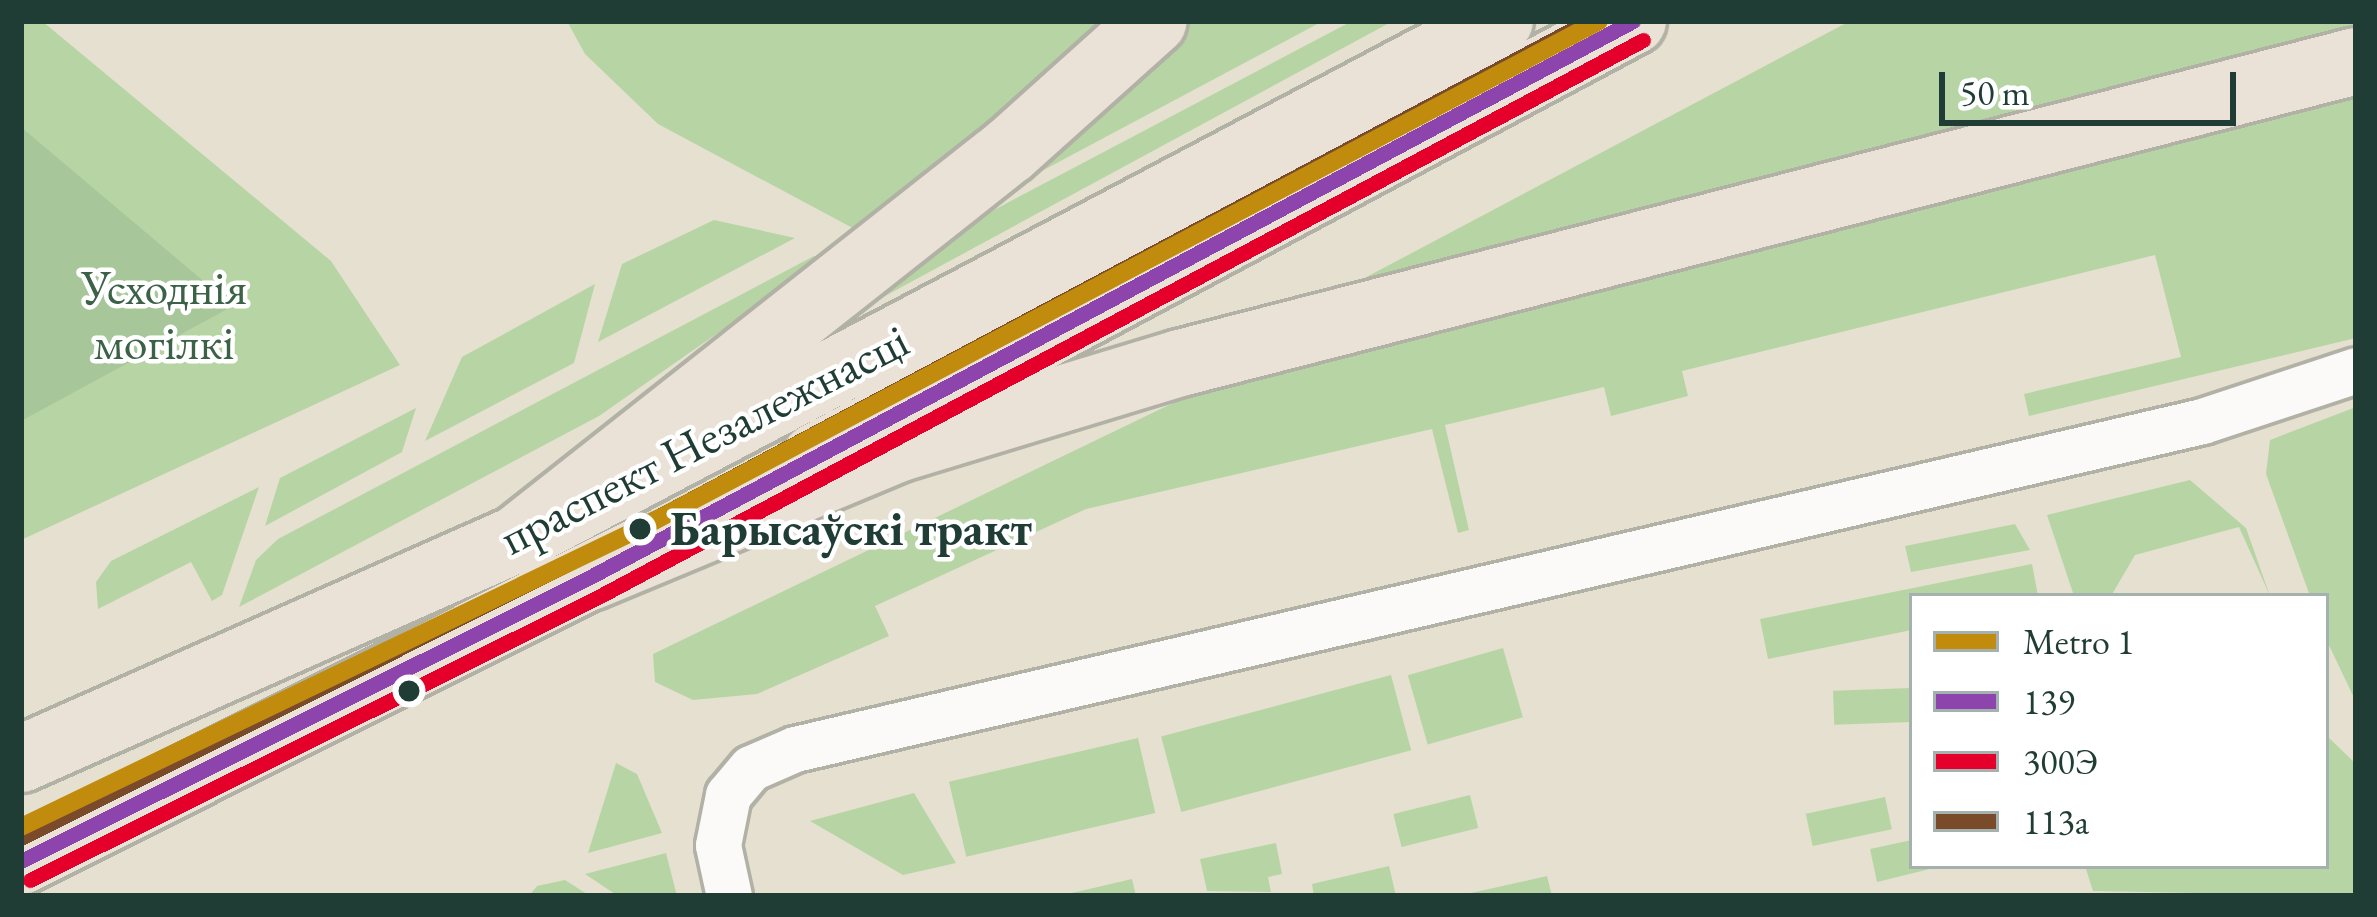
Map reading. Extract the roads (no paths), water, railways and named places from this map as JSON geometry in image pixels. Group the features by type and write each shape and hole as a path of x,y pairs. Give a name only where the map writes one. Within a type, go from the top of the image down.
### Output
{"main road":[{"path":"517,539 1010,150 1154,21"},
{"name":"праспект Незалежнасці","path":"21,759 517,539 1500,21"},
{"name":"праспект Незалежнасці","path":"21,861 590,577 1633,21"},
{"path":"590,577 899,448 1159,370 2356,61"}],"street":[{"path":"729,896 718,844 728,794 751,767 794,749 2202,421 2356,370"}],"metro line":[{"name":"1","path":"21,827 637,530 1599,21"}],"place":[{"name":"Барысаўскі тракт","path":"640,529"}],"park label":[{"name":"Усходнія могілкі","path":"164,314"}]}
